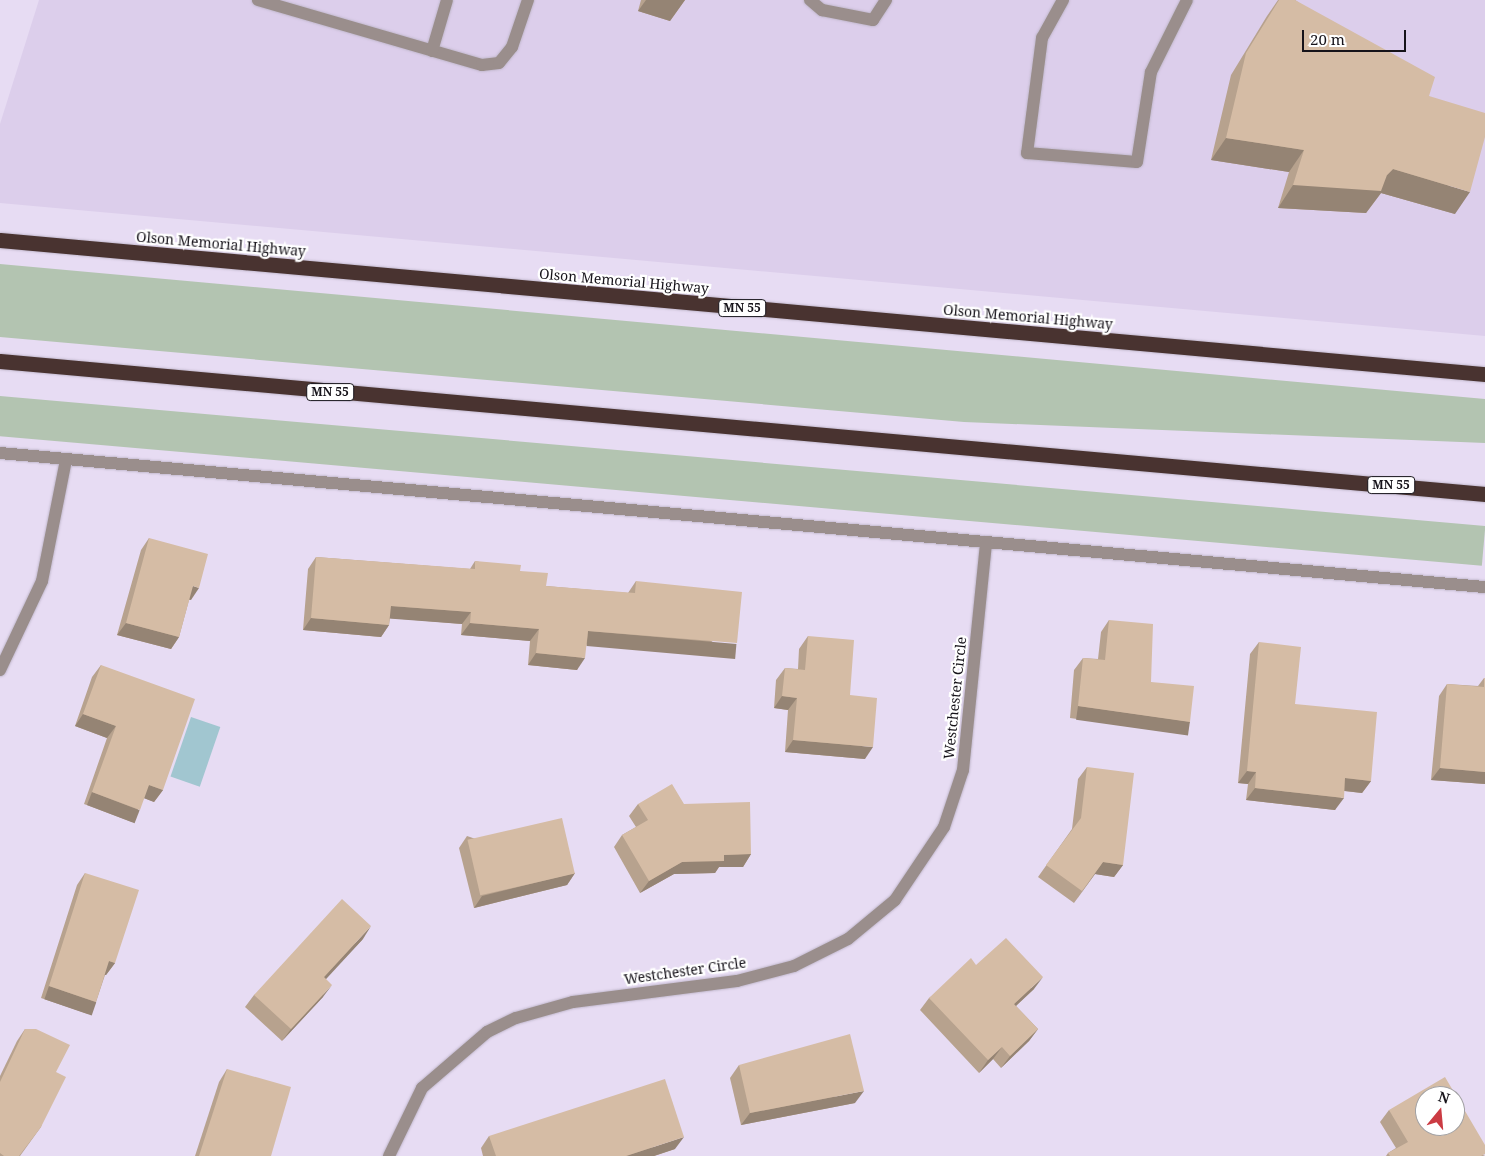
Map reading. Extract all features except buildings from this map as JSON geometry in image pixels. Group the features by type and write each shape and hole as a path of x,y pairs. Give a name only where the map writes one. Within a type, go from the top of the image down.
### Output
{"highway":[{"name":"Olson Memorial Highway","path":"0,240 1485,374"},
{"name":"MN 55","path":"0,361 1485,494"}],"street":[{"path":"258,0 432,51 463,62 499,63 512,47 528,0"},
{"path":"432,51 447,0"},
{"path":"810,0 822,10 873,20 886,0"},
{"path":"1062,0 1042,38 1027,153 1137,162 1152,72 1187,0"},
{"path":"0,453 1485,587"},
{"path":"0,670 42,581 66,460"},
{"name":"Westchester Circle","path":"390,1156 422,1088 486,1032 516,1018 573,1002 737,981 794,966 848,939 895,900 930,853 962,770 986,542"}],"shaded area":[{"path":"39,0 1485,0 1485,336 0,203 0,124"},
{"path":"0,264 1485,399 1485,443 964,422 0,337"},
{"path":"0,396 1485,526 1482,566 0,436"},
{"path":"191,717 220,727 200,787 170,777"}]}
